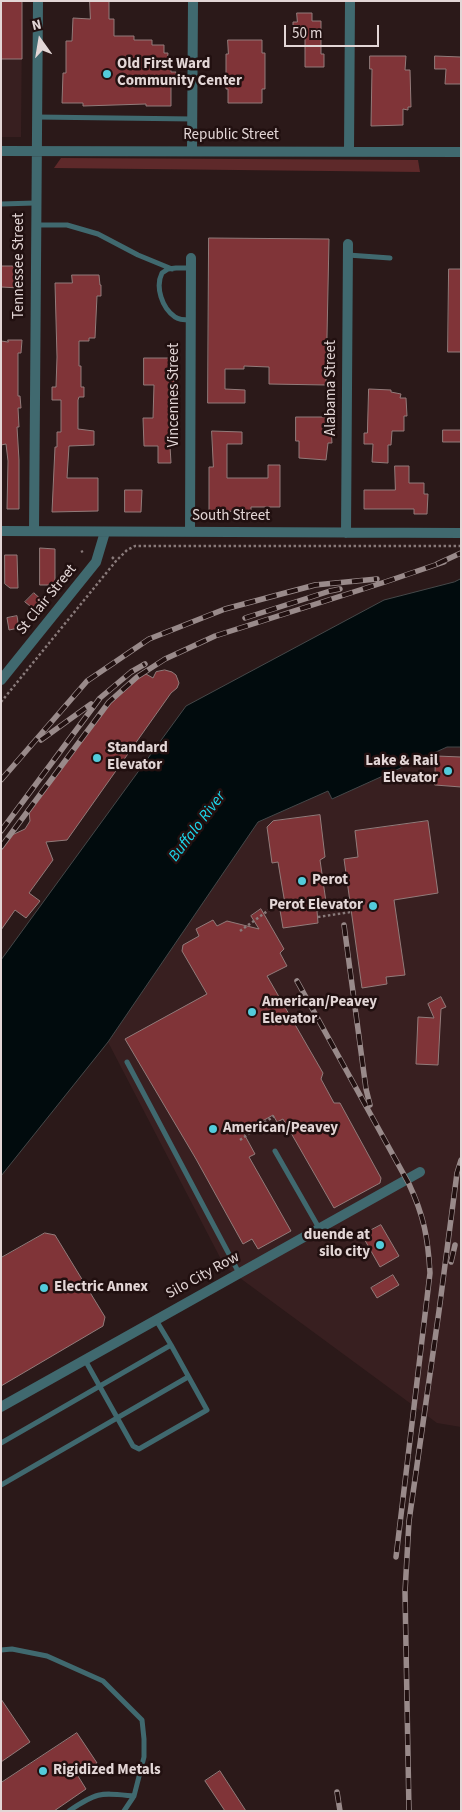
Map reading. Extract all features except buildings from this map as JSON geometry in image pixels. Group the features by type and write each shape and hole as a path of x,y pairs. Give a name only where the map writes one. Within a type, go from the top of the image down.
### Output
{"street":[{"name":"Tennessee Street","path":"34,531 38,1"},
{"path":"192,151 194,1"},
{"path":"349,151 350,1"},
{"name":"Republic Street","path":"1,151 461,152"},
{"name":"Alabama Street","path":"346,533 348,250"},
{"name":"Vincennes Street","path":"190,532 191,263"},
{"name":"South Street","path":"1,531 461,533"},
{"name":"St Clair Street","path":"1,680 96,562 105,532"},
{"name":"Silo City Row","path":"1,1406 420,1172"}],"lane":[{"path":"37,117 193,120"},
{"path":"1,204 35,203"},
{"path":"35,225 67,225 98,234 138,255 172,269"},
{"path":"348,250 390,258"},
{"path":"191,263 162,273 159,285 163,302 174,316 191,320"},
{"path":"127,1062 239,1272"},
{"path":"275,1151 320,1228"},
{"path":"85,1360 133,1446 139,1449 207,1410 156,1320"},
{"path":"1,1443 171,1345"},
{"path":"1,1485 188,1376"},
{"path":"1,1650 12,1649 47,1656 103,1682 142,1720 144,1756 134,1796 124,1811"},
{"path":"69,1811 88,1798 98,1794 134,1796"}],"path":[{"name":"South Street","path":"116,561 127,550 140,545 461,546"},
{"path":"112,557 116,561"},
{"name":"St Clair Street","path":"1,702 116,561"},
{"path":"240,931 284,899"},
{"path":"318,917 351,912"},
{"path":"240,1140 274,1116"}],"shaded area":[{"path":"1,23 22,23 21,137 1,137"},
{"path":"61,158 418,160 420,172 54,168"},
{"path":"447,747 461,747 461,1427 437,1423 225,1267 108,1042 258,822 328,791 332,799"}],"water":[{"name":"Buffalo River","path":"461,579 461,747 447,747 332,799 328,791 258,822 108,1042 1,1176 1,960 186,706 384,600"}],"railway":[{"path":"437,564 461,553"},
{"path":"1,847 109,702 137,677 165,659 215,636 444,562"},
{"path":"1,780 87,681 149,639 225,609 315,585 377,579"},
{"path":"245,618 340,589"},
{"path":"1,831 100,698 131,672 145,664"},
{"path":"41,740 91,704"},
{"path":"344,925 366,1089 370,1105"},
{"path":"297,981 409,1184 422,1217 428,1249 430,1273 396,1557"},
{"path":"409,1811 405,1592 409,1521 457,1173 461,1160"},
{"path":"451,1262 455,1245"},
{"path":"337,1792 340,1811"}],"place":[{"name":"Old First Ward Community Center","path":"107,74"},
{"name":"Standard Elevator","path":"97,758"},
{"name":"Lake & Rail Elevator","path":"448,771"},
{"name":"Perot","path":"302,881"},
{"name":"Perot Elevator","path":"373,906"},
{"name":"American/Peavey Elevator","path":"252,1012"},
{"name":"American/Peavey","path":"213,1129"},
{"name":"duende at silo city","path":"380,1245"},
{"name":"Electric Annex","path":"44,1288"},
{"name":"Rigidized Metals","path":"43,1771"}]}
